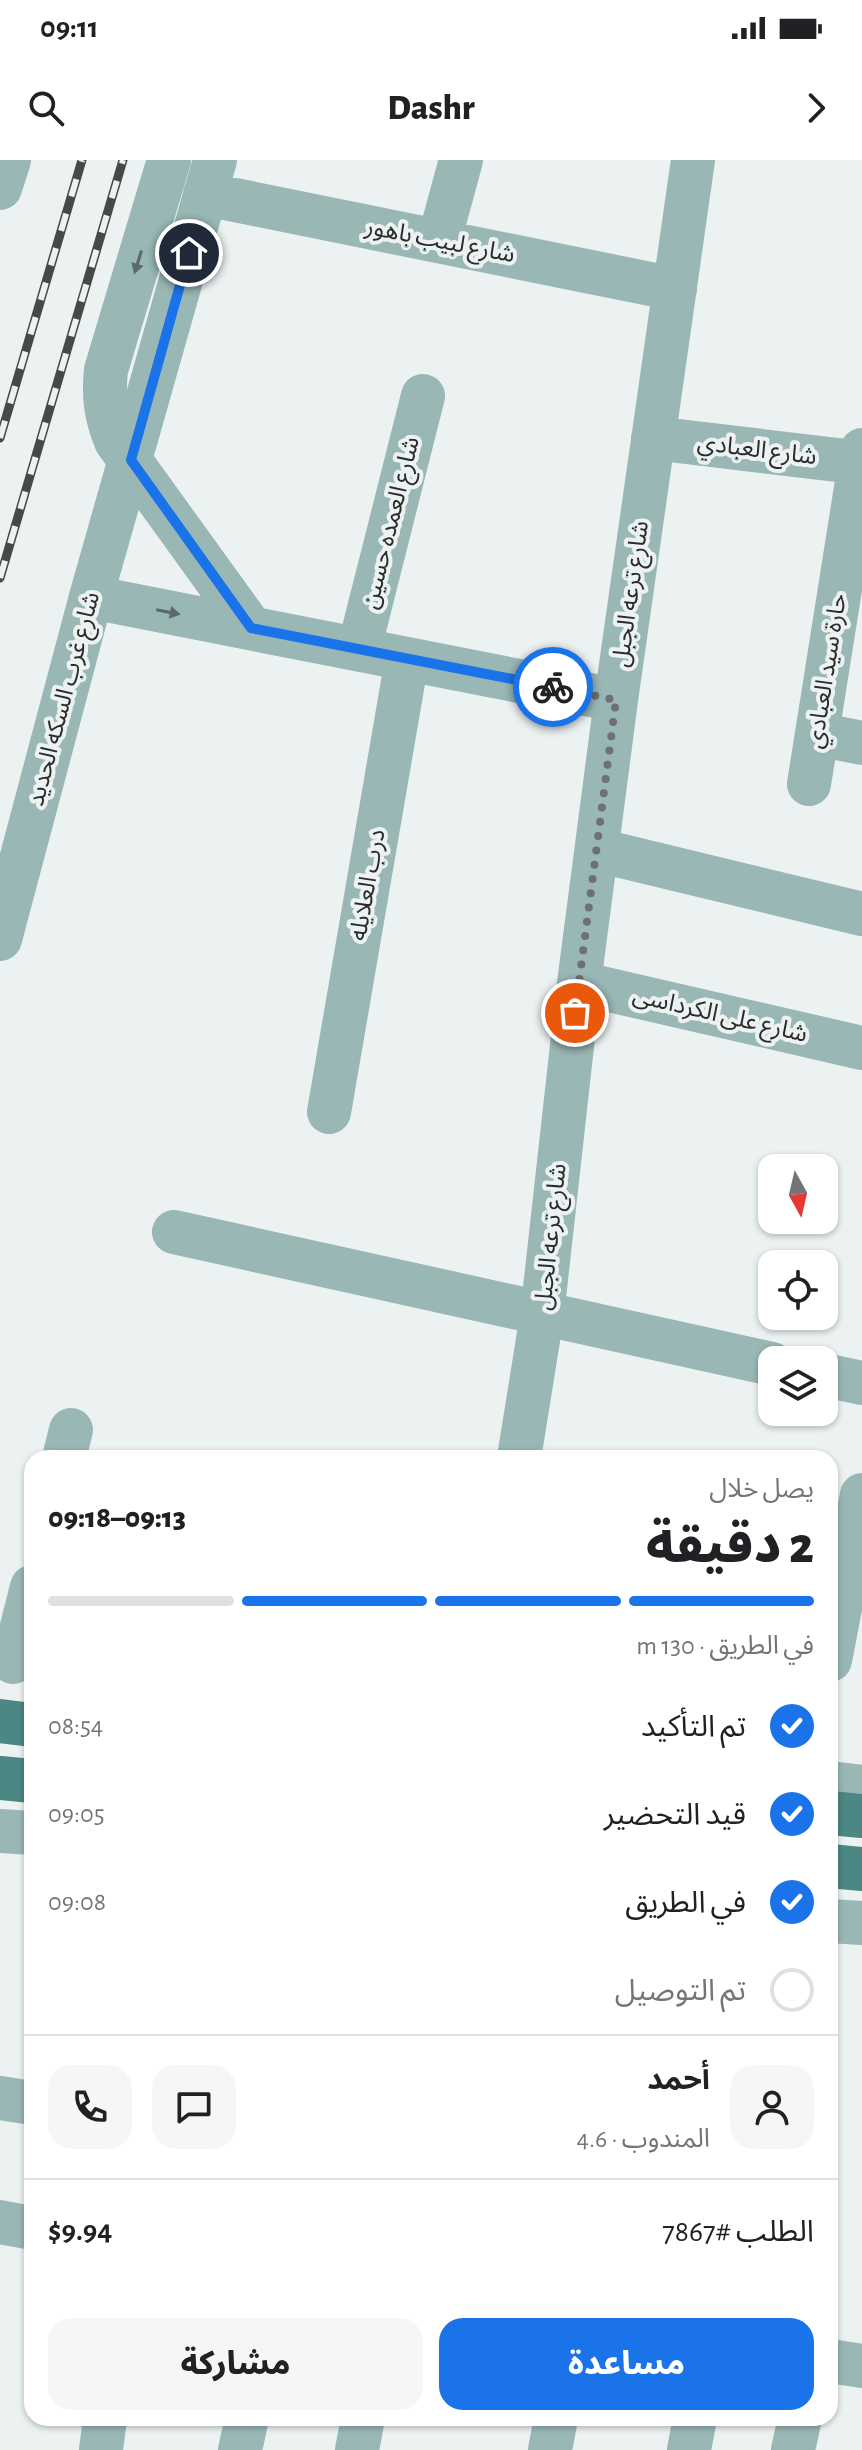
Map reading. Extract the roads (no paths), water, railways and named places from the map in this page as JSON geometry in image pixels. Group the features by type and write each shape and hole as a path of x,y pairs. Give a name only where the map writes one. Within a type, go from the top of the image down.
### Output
{"main road":[{"path":"0,1721 24,1724"},
{"path":"0,1778 24,1780"},
{"path":"838,1814 862,1816"},
{"path":"838,1867 862,1869"}],"street":[{"path":"169,160 106,370 103,394 107,418 116,441 251,628"},
{"path":"439,241 461,160"},
{"name":"شارع ترعه الجبل","path":"520,1450 542,1315 579,983 616,700 693,160"},
{"name":"شارع غرب السكه الحديد","path":"0,939 91,597 210,177"},
{"name":"شارع لبيب باهور","path":"210,177 439,241 675,289"},
{"name":"شارع العمده حسين","path":"359,649 423,396"},
{"name":"شارع العبادي","path":"653,438 861,459"},
{"name":"حارة سيد العبادي","path":"809,784 861,459"},
{"path":"91,597 616,700"},
{"name":"درب العلايله","path":"329,1112 407,659"},
{"path":"817,734 862,743"},
{"path":"597,850 862,914"},
{"name":"شارع على الكرداسى","path":"579,983 862,1048"},
{"path":"174,1232 758,1361"},
{"path":"838,1378 862,1383"},
{"path":"838,1619 862,1495"},
{"path":"15,1662 24,1622"},
{"path":"838,1784 862,1787"},
{"path":"0,1831 24,1832"},
{"path":"838,1922 862,1923"},
{"path":"0,2098 24,2102"},
{"path":"0,2222 24,2226"},
{"path":"838,2362 862,2366"},
{"path":"101,2450 104,2426"},
{"path":"240,2450 245,2426"},
{"path":"357,2450 362,2426"},
{"path":"550,2450 554,2426"},
{"path":"689,2450 694,2426"},
{"path":"793,2450 798,2426"}],"railway":[{"path":"0,438 82,160"},
{"path":"0,578 123,160"}]}
